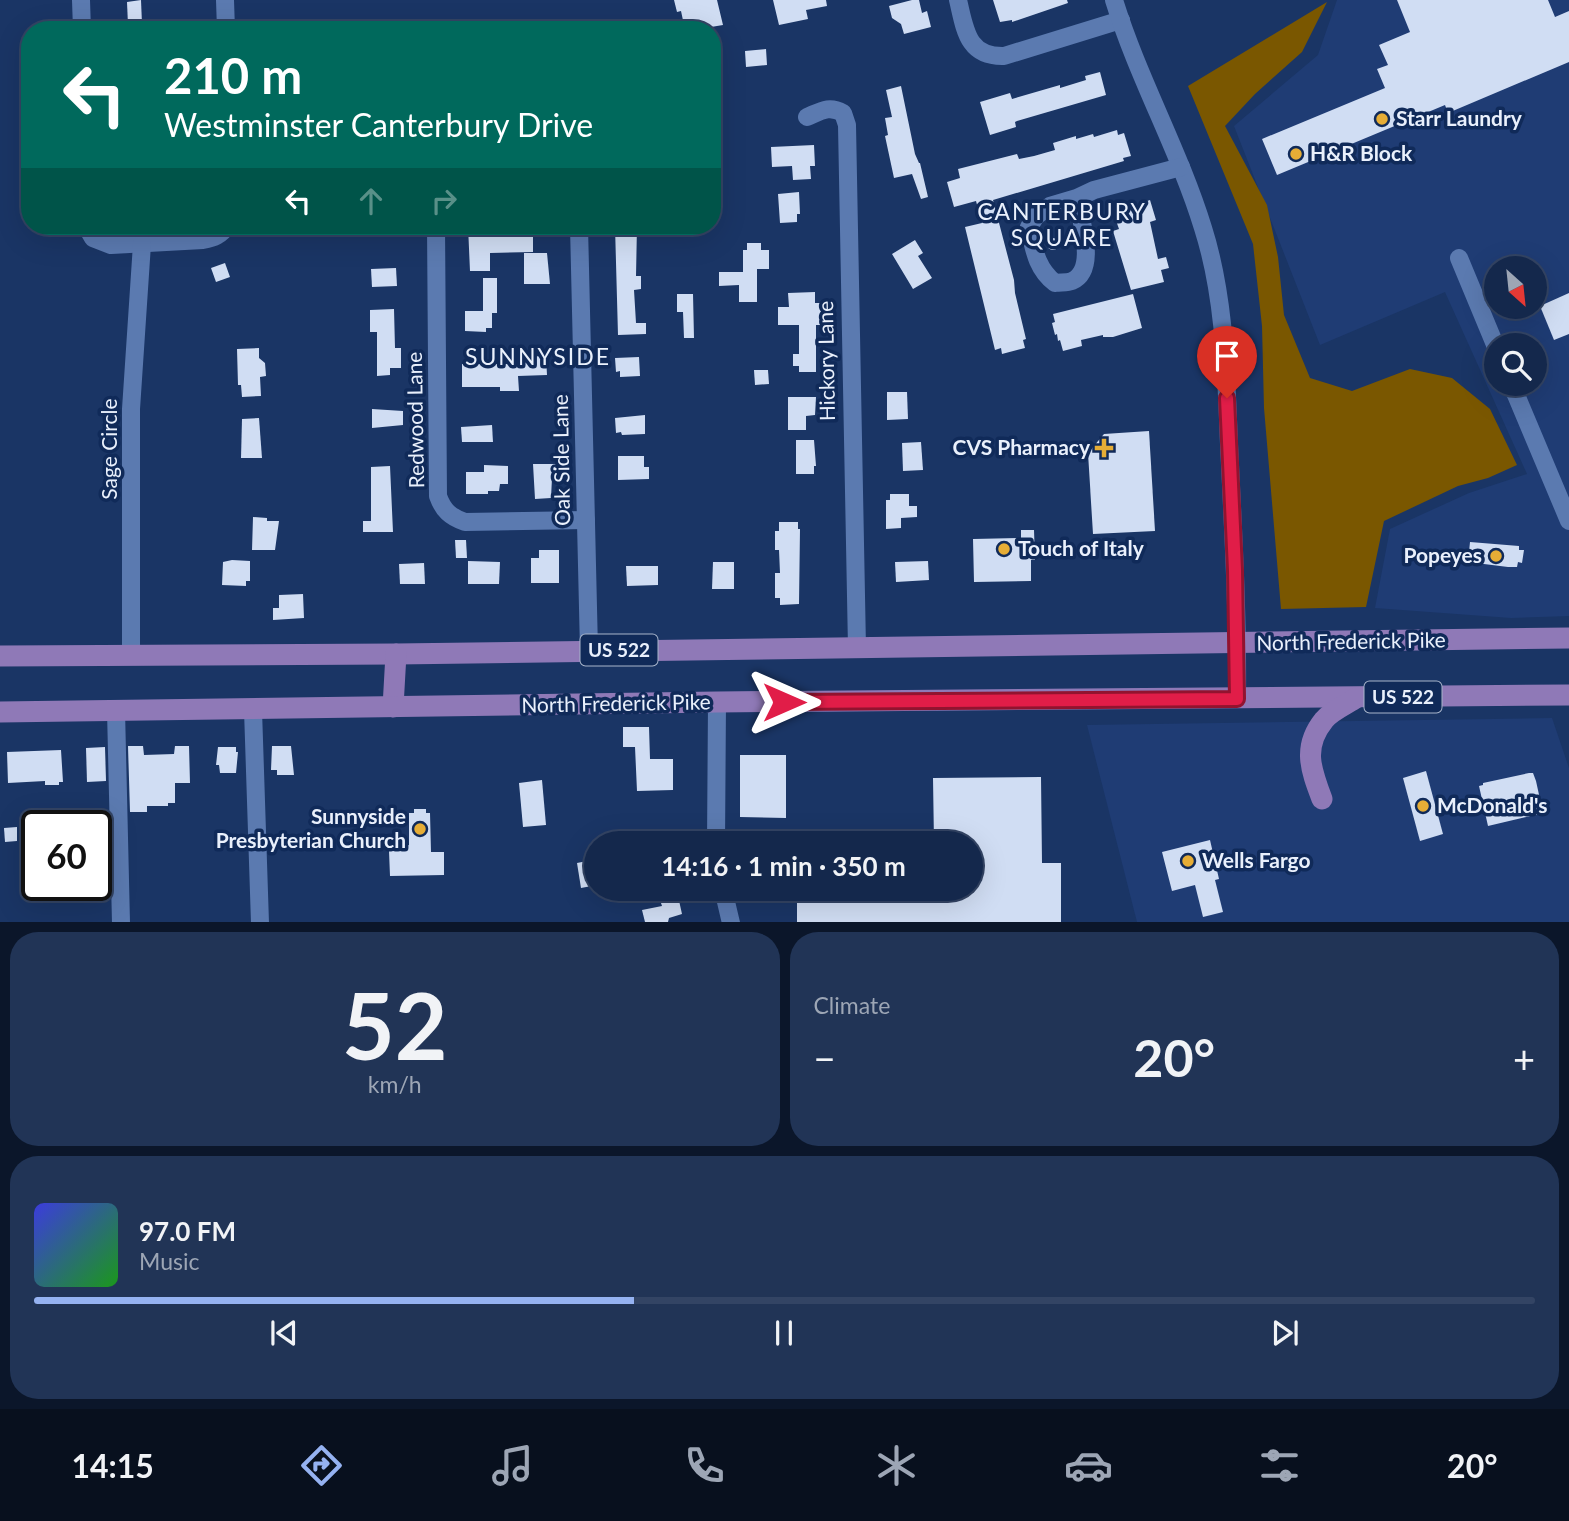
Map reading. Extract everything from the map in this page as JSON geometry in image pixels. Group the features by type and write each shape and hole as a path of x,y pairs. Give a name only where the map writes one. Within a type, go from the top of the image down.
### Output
{"main road":[{"name":"North Frederick Pike","path":"0,656 396,654 1569,638"},
{"path":"393,707 396,654"},
{"name":"North Frederick Pike","path":"0,712 717,702 1569,695"},
{"path":"1322,799 1309,764 1310,747 1324,718 1357,698"}],"street":[{"path":"81,0 82,21"},
{"path":"225,0 226,21"},
{"path":"958,0 967,36 981,52 993,56 1004,56 1121,20"},
{"path":"1114,0 1204,229 1214,272 1222,329 1237,644 1237,699"},
{"name":"Hickory Lane","path":"807,117 827,108 835,108 842,113 847,125 857,648"},
{"path":"1077,198 1087,257 1084,272 1072,281 1055,283 1044,274 1035,258 1029,226 1036,216 1049,206 1094,190 1181,167"},
{"path":"91,235 93,239 111,244 142,244 213,238 218,235"},
{"name":"Redwood Lane","path":"436,235 438,496 442,505 448,514 465,522 586,520"},
{"name":"Oak Side Lane","path":"579,235 589,650"},
{"name":"Sage Circle","path":"131,655 131,409 142,244"},
{"path":"1459,258 1490,333"},
{"path":"1517,396 1569,520"},
{"path":"716,831 717,702"},
{"path":"116,710 121,922"},
{"path":"253,710 260,922"},
{"path":"726,901 731,922"}],"shaded area":[{"path":"1337,0 1569,0 1569,616 1511,618 1375,608 1390,529 1469,493 1527,474 1492,396 1547,396 1547,333 1484,333 1484,379 1445,292 1320,345 1234,126 1318,55"},
{"path":"1327,2 1302,52 1255,94 1225,126 1267,205 1278,257 1284,315 1310,378 1352,391 1410,369 1452,378 1490,409 1517,465 1488,478 1458,486 1384,521 1366,607 1281,609 1264,408 1262,326 1253,244 1188,86"},
{"path":"1552,718 1569,768 1569,922 1137,922 1087,725"}],"building":[{"path":"141,0 142,21 128,21 127,2"},
{"path":"674,0 717,0 723,25 721,21 683,21 681,11 677,12"},
{"path":"773,0 826,0 827,6 806,10 808,19 779,25"},
{"path":"919,0 922,13 927,11 931,27 904,34 901,24 892,18 889,6"},
{"path":"993,0 1067,0 1068,3 1012,22 1000,22"},
{"path":"1397,0 1548,0 1555,17 1569,11 1569,62 1448,113 1445,105 1277,175 1262,139 1385,88 1377,69 1388,65 1379,45 1410,32"},
{"path":"766,49 767,65 746,67 745,51"},
{"path":"1100,72 1106,95 1017,121 1016,127 990,135 980,102 1010,93 1012,99 1060,85 1060,88 1086,80 1085,76"},
{"path":"901,86 915,154 920,163 928,197 921,199 912,174 894,178 885,136 888,135 885,118 892,117 886,90"},
{"path":"1117,130 1118,135 1124,133 1131,156 1123,158 1124,161 993,200 1026,339 1023,340 1025,348 1002,354 1001,348 995,350 965,227 982,223 976,201 954,207 947,182 960,178 958,169 1017,154 1019,159 1034,156 1055,150 1053,143 1076,136 1076,139 1093,134 1094,137"},
{"path":"814,145 815,166 810,166 811,179 793,180 792,166 772,167 771,147"},
{"path":"799,192 800,214 797,214 797,222 780,223 778,194"},
{"path":"1150,200 1156,220 1150,222 1158,259 1166,257 1169,268 1161,270 1164,282 1131,290 1113,231 1119,229 1113,212 1132,202 1133,206"},
{"path":"372,235 399,235 399,237"},
{"path":"468,235 533,235 533,252 490,253 490,271 470,271"},
{"path":"615,235 637,235 636,276 641,276 641,289 634,290 636,323 646,323 646,334 618,335"},
{"path":"1053,238 1059,244 1053,250 1047,244"},
{"path":"915,240 923,253 918,256 932,278 913,289 892,254"},
{"path":"747,243 761,243 761,250 769,250 769,269 757,269 757,302 739,302 739,285 719,286 719,272 743,272 743,250 747,250"},
{"path":"524,253 547,253 550,284 524,284"},
{"path":"225,263 230,277 216,282 211,268"},
{"path":"396,268 397,286 372,287 371,269"},
{"path":"483,278 497,278 497,313 492,313 492,328 486,328 486,332 465,331 465,311 483,311"},
{"path":"815,292 815,303 821,303 821,325 816,325 816,372 799,372 799,366 793,366 793,354 799,354 799,325 778,325 778,307 789,307 788,293"},
{"path":"1569,293 1569,334 1554,340 1545,319 1547,303"},
{"path":"677,294 693,294 694,338 684,338 683,312 677,312"},
{"path":"1133,294 1142,328 1113,337 1103,335 1081,340 1082,346 1063,351 1057,334 1055,335 1053,314"},
{"path":"394,309 395,348 401,348 401,368 390,368 390,375 377,376 377,332 370,332 370,310"},
{"path":"259,348 259,358 265,363 266,376 260,377 261,396 242,397 241,385 238,385 237,349"},
{"path":"546,356 547,375 518,376 519,391 500,391 500,387 462,387 462,364 515,364 514,357"},
{"path":"639,357 640,376 620,377 620,371 616,372 615,358"},
{"path":"754,370 768,370 769,384 755,385"},
{"path":"887,392 907,392 908,419 887,420"},
{"path":"788,397 816,397 815,415 806,416 806,430 788,430"},
{"path":"372,409 403,411 403,425 372,428"},
{"path":"645,415 645,434 616,433 615,418"},
{"path":"259,418 262,458 241,458 242,419"},
{"path":"492,425 493,442 462,442 461,427"},
{"name":"CVS Pharmacy","path":"1149,431 1155,531 1093,534 1088,453 1104,434"},
{"path":"796,440 814,440 814,474 796,474"},
{"path":"921,442 923,470 903,471 902,443"},
{"path":"618,456 644,456 644,467 649,467 649,479 618,480"},
{"path":"533,464 556,464 551,498 535,499"},
{"path":"484,465 508,466 508,484 500,484 499,491 488,491 488,494 466,494 466,472 484,472"},
{"path":"390,466 393,532 363,532 363,521 371,521 371,467"},
{"path":"890,494 909,494 909,506 917,506 917,517 901,518 901,528 886,529 886,500 890,500"},
{"path":"253,517 279,521 275,550 252,550"},
{"path":"779,522 798,522 800,529 799,604 780,605 780,598 775,598 775,573 780,573 779,550 775,550 775,531 779,531"},
{"name":"Touch of Italy","path":"1021,530 1034,530 1035,560 1031,560 1031,581 974,582 973,539 1021,538"},
{"path":"455,540 466,540 467,558 456,558"},
{"name":"Popeyes","path":"1470,542 1519,546 1519,550 1524,550 1522,563 1518,562 1517,567 1508,567 1468,562"},
{"path":"539,550 559,550 559,583 531,583 531,558 539,558"},
{"path":"250,561 250,581 246,581 246,586 222,585 223,562"},
{"path":"468,561 500,562 499,584 468,584"},
{"path":"928,561 929,580 896,582 895,562"},
{"path":"713,562 734,562 734,589 712,589"},
{"path":"424,563 425,584 400,584 399,564"},
{"path":"626,566 658,566 658,585 627,586"},
{"path":"303,594 304,618 273,620 273,608 279,608 279,595"},
{"path":"623,727 649,727 650,759 673,759 673,790 637,791 635,747 623,747"},
{"path":"128,746 143,746 144,755 174,754 175,746 189,746 190,783 175,783 175,803 168,803 168,806 147,806 147,812 130,812"},
{"path":"272,746 291,746 294,775 277,775 277,770 271,770"},
{"path":"105,747 106,781 87,782 86,748"},
{"path":"218,747 236,747 236,773 220,773 219,765 216,765"},
{"path":"61,750 63,782 59,782 59,785 45,785 45,781 8,783 7,752"},
{"path":"740,755 786,755 786,818 740,817"},
{"name":"McDonald's","path":"1426,771 1443,834 1420,841 1403,778"},
{"path":"1533,773 1536,781 1543,813 1488,826 1479,786"},
{"path":"1041,777 1042,863 1061,863 1061,922 797,922 797,901 983,901 983,831 934,831 933,778"},
{"path":"542,780 546,825 523,827 519,783"},
{"name":"Sunnyside Presbyterian Church","path":"414,809 426,809 426,813 430,813 431,852 444,852 444,875 390,876 389,851 403,851 403,845 409,845 409,813 414,813"},
{"path":"17,827 17,841 5,842 4,828"},
{"path":"1210,840 1219,879 1215,880 1223,912 1203,917 1195,885 1172,891 1162,852"},
{"path":"584,862 584,887 581,888 577,863"},
{"path":"660,901 679,901 682,914 669,918 668,922 645,922 642,910 662,906"}],"place":[{"name":"Starr Laundry","path":"1382,119"},
{"name":"H&R Block","path":"1296,154"},
{"name":"CVS Pharmacy","path":"1104,448"},
{"name":"Touch of Italy","path":"1004,549"},
{"name":"Popeyes","path":"1496,556"},
{"name":"McDonald's","path":"1423,806"},
{"name":"Sunnyside Presbyterian Church","path":"420,829"},
{"name":"Wells Fargo","path":"1188,861"}],"district":[{"name":"CANTERBURY SQUARE","path":"1062,225"},
{"name":"SUNNYSIDE","path":"538,357"}],"route":[{"path":"784,702 1237,699 1235,570 1227,398"}]}
